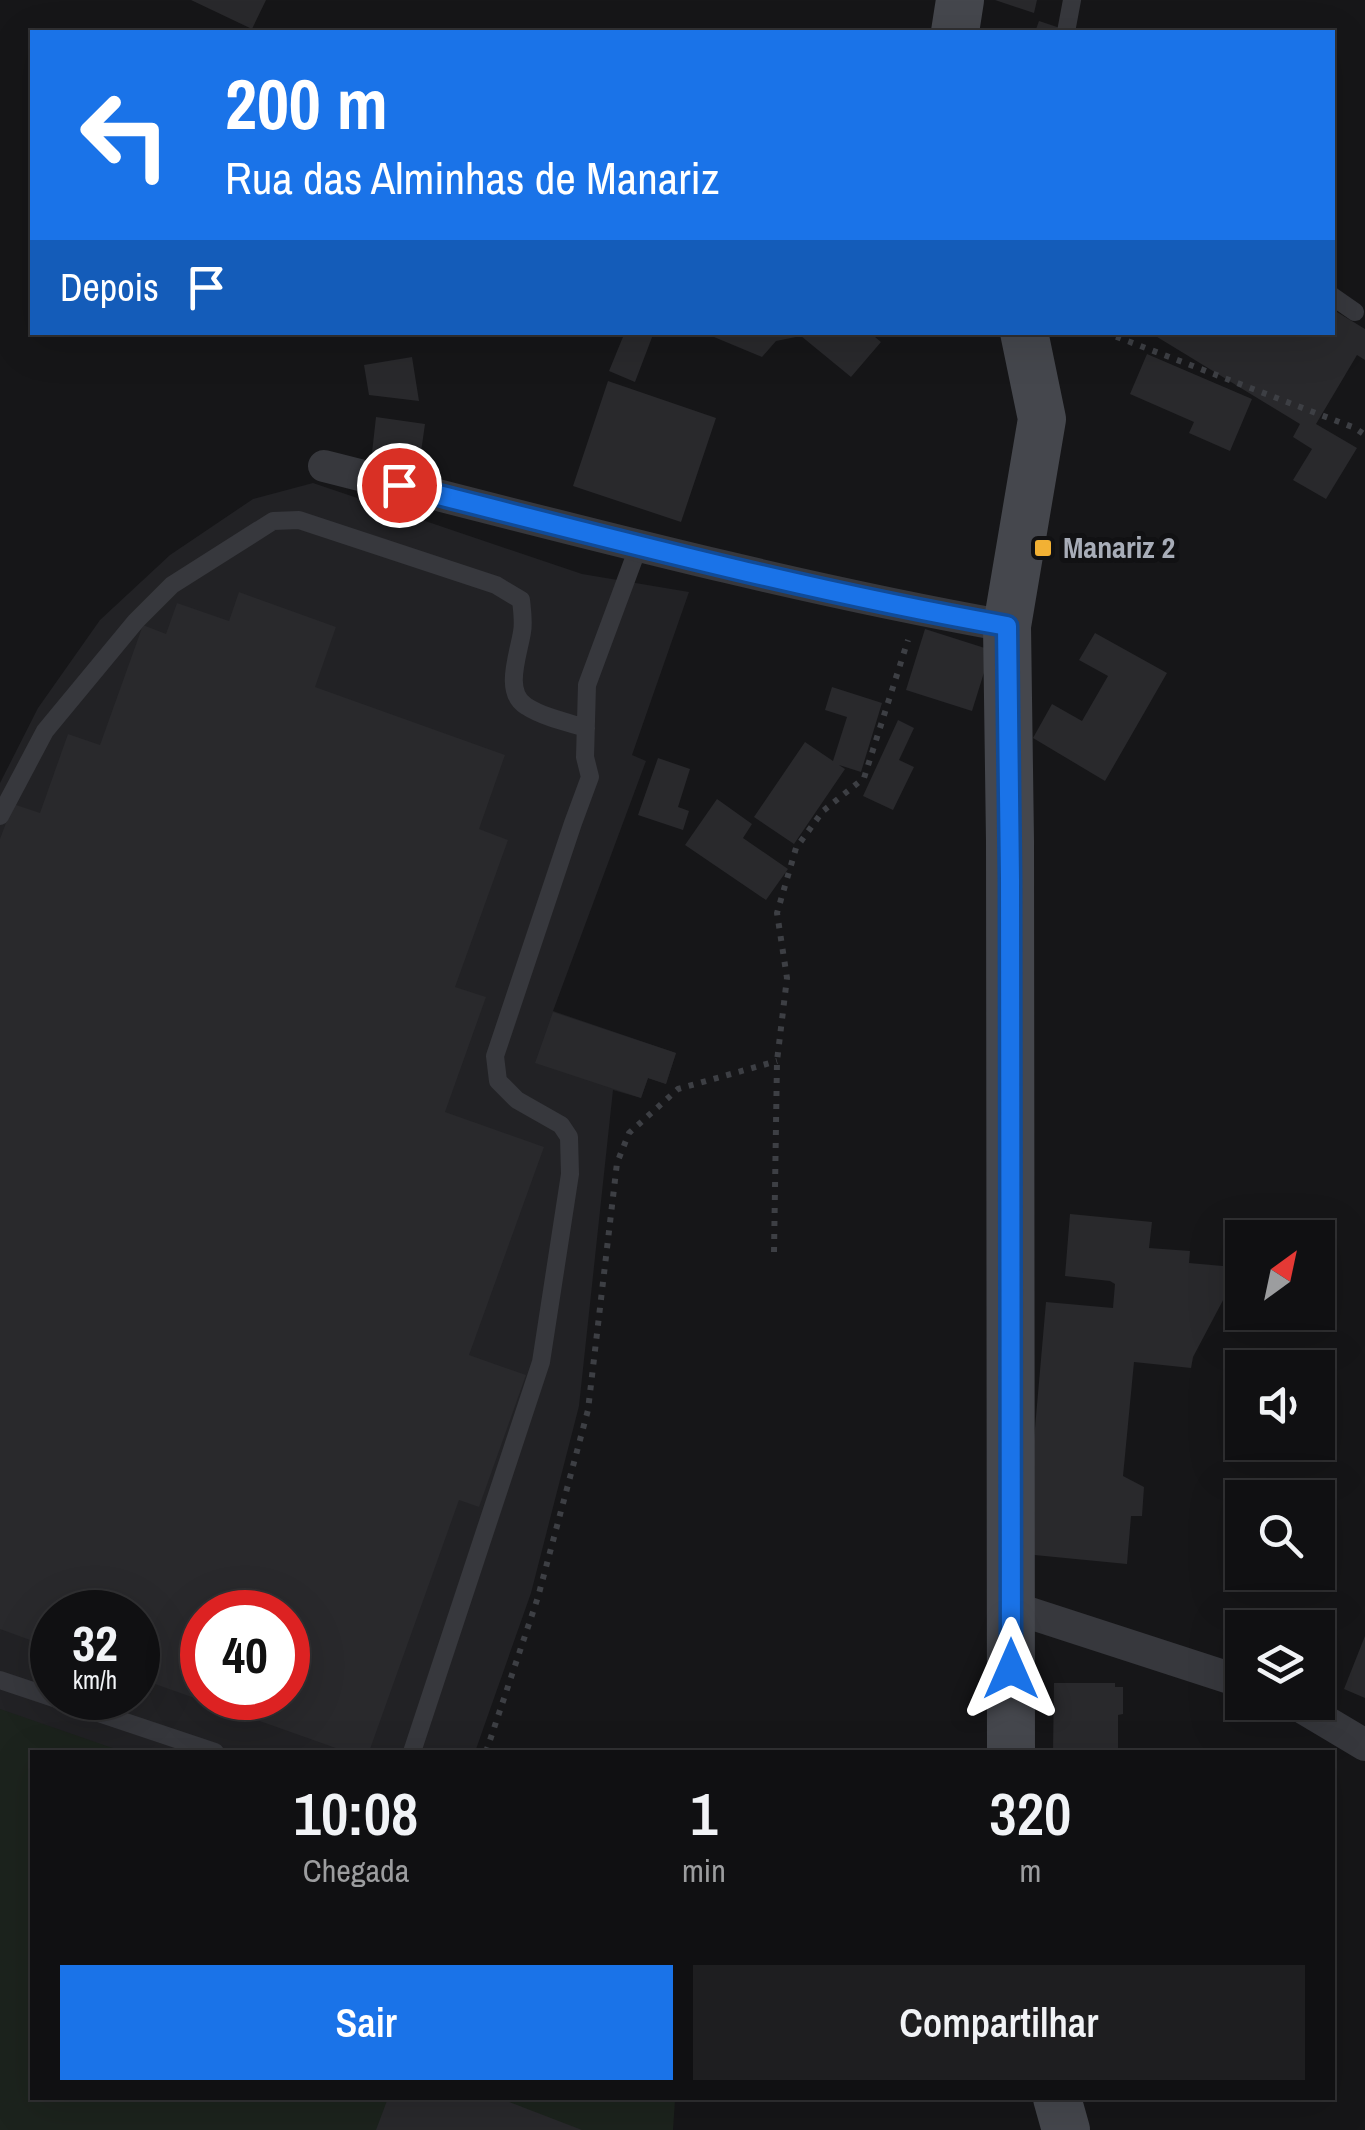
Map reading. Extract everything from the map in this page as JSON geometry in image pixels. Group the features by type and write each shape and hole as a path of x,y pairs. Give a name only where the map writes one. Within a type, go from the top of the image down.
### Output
{"street":[{"path":"956,30 960,0"},
{"path":"1011,1750 1007,626 1042,418 1025,335"},
{"path":"324,466 639,545 918,610 1007,626"},
{"path":"1011,1607 1225,1676"},
{"path":"1323,1720 1365,1745"},
{"path":"1058,2100 1066,2130"}],"lane":[{"path":"1066,30 1072,0"},
{"path":"1335,298 1356,312"},
{"path":"0,816 45,731 136,621 172,585 273,521 299,520 496,585 522,600 523,628 515,664 515,691 522,705 586,728"},
{"path":"413,1750 541,1362 570,1174 568,1137 561,1125 517,1100 498,1081 495,1056 590,778 585,757 587,685 639,545"},
{"path":"0,1680 209,1750"}],"path":[{"path":"1112,335 1365,435"},
{"path":"774,1252 778,1061 786,978 777,913 796,848 823,811 864,778 918,610"},
{"path":"487,1750 538,1597 588,1410 617,1163 630,1133 678,1088 778,1061"}],"shaded area":[{"path":"313,483 582,574 689,592 632,755 646,761 553,1011 676,1053 666,1084 648,1078 641,1098 613,1090 579,1406 531,1593 476,1750 30,1750 30,2100 0,2130 0,783 38,708 100,620 170,555 253,499"},
{"path":"0,1709 118,1750 30,1750 30,2100 675,2100 673,2130 0,2130"}],"building":[{"path":"191,0 266,0 252,29"},
{"path":"995,0 1037,0 1034,13"},
{"path":"1039,21 1063,29 1063,30 1036,30"},
{"path":"1335,311 1365,329 1365,360 1357,355 1316,424 1357,448 1326,499 1293,480 1312,449 1293,437 1300,424 1154,335 1335,335"},
{"path":"624,335 653,335 635,382 609,371"},
{"path":"709,335 873,335 881,342 851,377 801,336 776,341 762,357"},
{"path":"1147,354 1252,399 1230,451 1189,433 1194,422 1130,394"},
{"path":"412,357 419,401 369,395 364,365"},
{"path":"608,381 716,418 681,522 573,486"},
{"path":"376,417 425,424 420,459 372,453"},
{"path":"239,592 336,627 315,687 505,755 479,829 508,840 455,987 486,997 445,1112 544,1147 469,1355 526,1375 479,1507 459,1500 370,1750 341,1750 257,1720 310,1720 310,1590 180,1590 180,1693 160,1686 160,1590 30,1590 30,1640 0,1629 0,839 13,804 40,813 68,734 100,745 143,625 166,634 177,603 229,621"},
{"path":"925,629 991,650 972,711 906,690"},
{"path":"1095,633 1167,673 1105,781 1033,738 1052,704 1082,721 1108,676 1079,660"},
{"path":"832,687 882,703 861,772 839,765 845,769 794,844 754,817 805,742 833,761 847,717 825,710"},
{"path":"898,720 914,728 899,760 914,767 893,810 863,796"},
{"path":"658,758 690,769 678,807 689,811 683,830 638,815"},
{"path":"717,799 752,824 743,838 788,869 766,900 685,845"},
{"path":"553,1012 676,1053 666,1084 648,1078 641,1098 535,1063"},
{"path":"1070,1214 1152,1222 1149,1248 1190,1251 1189,1263 1225,1266 1225,1296 1191,1368 1134,1362 1123,1476 1144,1487 1142,1516 1131,1516 1127,1564 1024,1554 1046,1302 1113,1308 1115,1284 1065,1276"},
{"path":"1365,1636 1365,1698 1344,1689"},
{"path":"1054,1683 1115,1683 1115,1687 1123,1687 1118,1750 1053,1750"},
{"path":"387,2100 504,2100 582,2130 376,2130"}],"place":[{"name":"Manariz 2","path":"1043,548"}],"route":[{"path":"399,485 918,610 1007,626 1011,1669"}]}
